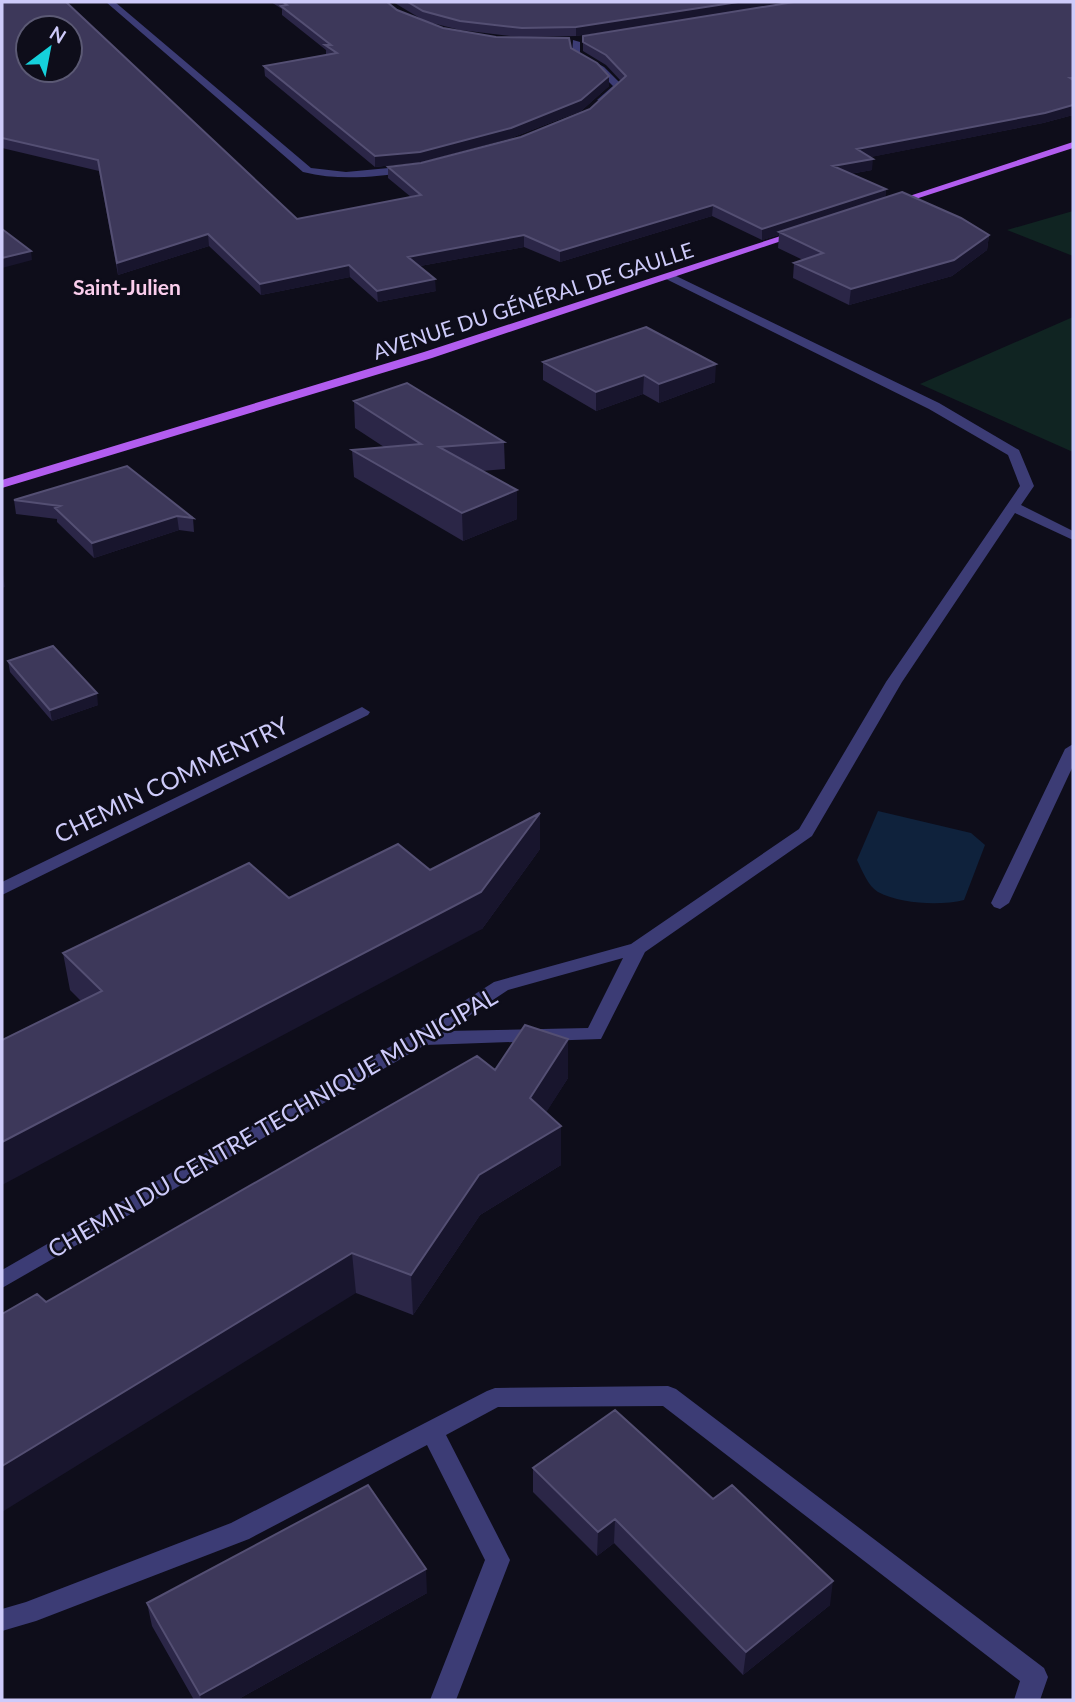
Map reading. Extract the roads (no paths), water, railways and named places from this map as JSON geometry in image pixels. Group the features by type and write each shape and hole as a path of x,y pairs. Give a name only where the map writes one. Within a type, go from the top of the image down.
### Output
{"main road":[{"path":"877,208 1073,145"},
{"name":"AVENUE DU GÉNÉRAL DE GAULLE","path":"2,484 428,355 812,230"}],"street":[{"path":"110,2 307,170 332,177 351,177 421,168"},
{"path":"563,43 590,40"},
{"path":"576,42 575,54 601,69 618,86 593,107"},
{"name":"CHEMIN DU CENTRE TECHNIQUE MUNICIPAL","path":"2,1280 421,1038 500,986 638,948 806,832 894,682 1027,486 1014,453 934,406 668,276"},
{"path":"1013,508 1073,536"},
{"name":"CHEMIN COMMENTRY","path":"2,889 362,712"},
{"path":"1000,903 1073,749"},
{"path":"421,1038 594,1034 638,948"},
{"path":"2,1620 27,1613 240,1531 495,1398 668,1396 1035,1677 1027,1700"},
{"path":"432,1431 498,1560 443,1700"}],"water":[{"path":"878,811 971,833 985,845 964,900 932,903 909,901 887,896 871,886 857,860"}],"district":[{"name":"Saint-Julien","path":"127,286"}]}
